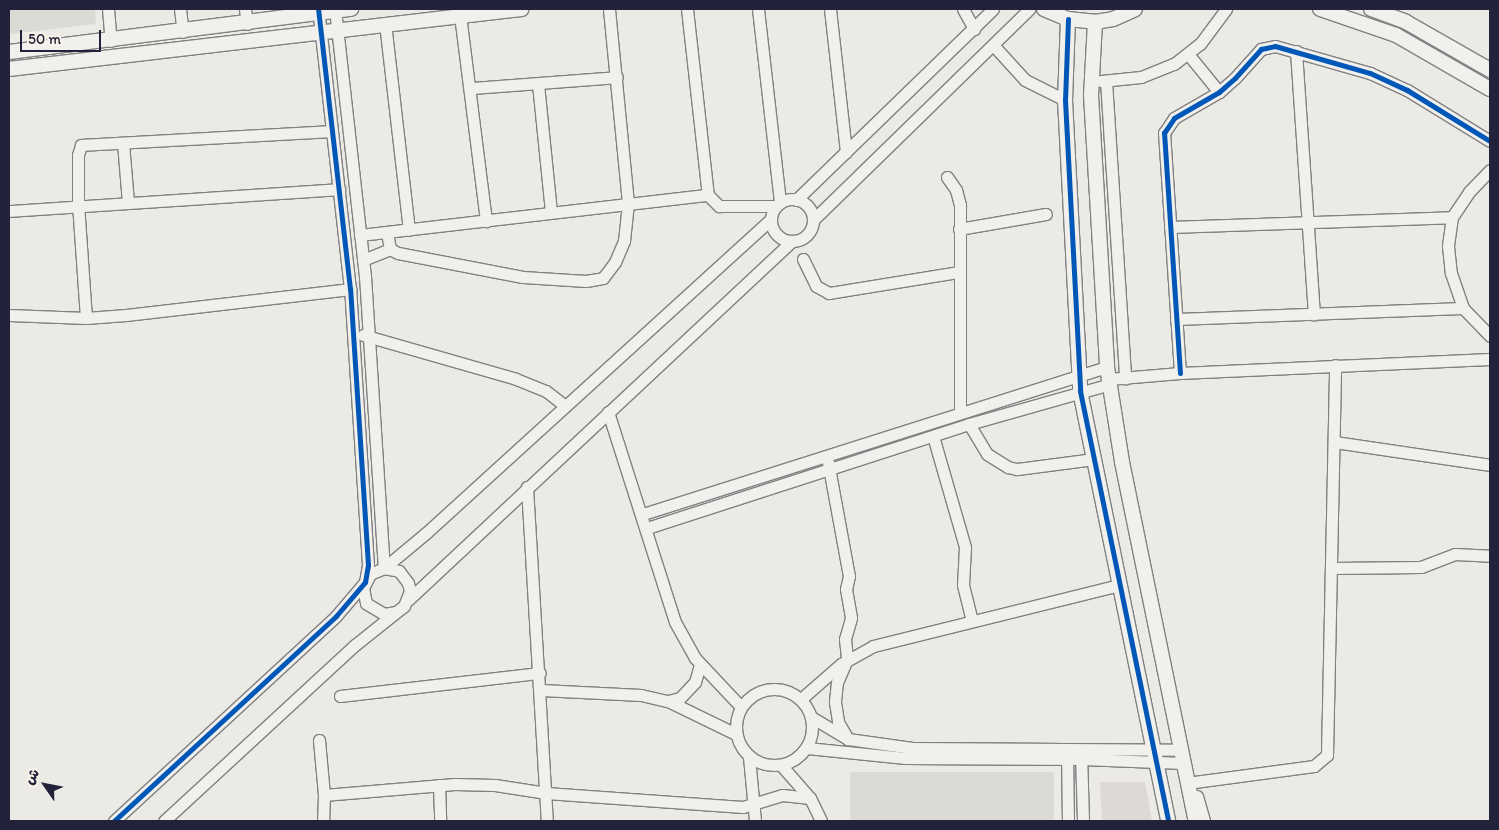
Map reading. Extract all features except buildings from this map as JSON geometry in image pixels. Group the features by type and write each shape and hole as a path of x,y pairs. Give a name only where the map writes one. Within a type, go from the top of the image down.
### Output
{"street":[{"path":"108,9 111,41"},
{"path":"180,9 183,32"},
{"path":"245,9 247,24"},
{"path":"9,52 247,24 318,11 351,9"},
{"path":"9,69 337,28 522,9"},
{"path":"363,260 390,249 493,273 598,280 615,262 624,241 628,203 618,77 609,9"},
{"path":"687,9 708,195 719,206 778,205 796,200 993,9"},
{"path":"114,821 336,616 370,574 384,568 426,534 771,219 778,205 758,9"},
{"path":"830,9 846,152"},
{"path":"963,9 974,29"},
{"path":"164,821 355,645 407,602 527,487 792,241 807,235 813,220 994,46 1029,9"},
{"path":"1044,9 1068,19 1095,22 1113,18 1135,9"},
{"path":"1091,81 1141,77 1188,54 1211,33 1226,9"},
{"path":"1320,9 1396,35 1490,89"},
{"path":"1370,9 1406,22 1490,70"},
{"path":"335,10 363,260 384,568"},
{"path":"318,11 350,289 368,565 363,595 370,608 384,614 396,612"},
{"path":"460,15 472,88 486,221"},
{"path":"1068,19 1066,100 1080,391 1168,821"},
{"path":"1095,22 1091,81 1109,377 1122,462 1182,756 1204,821"},
{"path":"385,23 409,230"},
{"path":"1180,372 1170,227 1166,126 1174,118 1219,92 1266,45 1296,51 1389,81 1490,141"},
{"path":"994,46 1024,80 1066,100"},
{"path":"1296,51 1314,314"},
{"path":"1188,54 1219,92"},
{"path":"472,88 618,77"},
{"path":"1106,81 1125,378"},
{"path":"538,84 551,212"},
{"path":"86,318 78,204 78,155 81,145 332,131"},
{"path":"124,143 128,202"},
{"path":"1490,170 1469,192 1452,217 1448,246 1451,273 1463,308 1490,336"},
{"path":"947,177 958,198 960,411"},
{"path":"9,210 78,204 339,189"},
{"path":"360,236 708,195"},
{"path":"796,200 810,210 813,220"},
{"path":"959,229 1046,214"},
{"path":"1170,227 1452,217"},
{"path":"771,219 777,234 792,241"},
{"path":"387,233 390,249"},
{"path":"803,259 816,286 829,293 958,272"},
{"path":"9,315 86,318 350,289"},
{"path":"1176,319 1463,308"},
{"path":"353,332 516,379 546,391 565,406"},
{"path":"642,514 1078,374 1125,378 1180,372 1490,359"},
{"path":"1190,783 1314,766 1322,762 1328,749 1335,365"},
{"path":"647,528 969,424 1080,391 1109,377"},
{"path":"608,412 647,528 675,622 700,665 741,707"},
{"path":"969,424 987,454 1008,467 1017,469 1094,459"},
{"path":"933,436 965,547 963,585 972,620"},
{"path":"1335,442 1490,465"},
{"path":"827,456 849,576 846,592 851,618 845,639 847,659 837,682 835,702 838,722 848,739"},
{"path":"527,487 540,673 547,821"},
{"path":"1332,568 1421,567 1456,554 1490,556"},
{"path":"384,568 399,571 405,576 410,591 407,602"},
{"path":"801,699 847,659 884,642 1120,586"},
{"path":"668,701 680,698 695,682 700,665"},
{"path":"340,696 540,673"},
{"path":"736,734 741,707 750,697 769,689 789,692 801,699 811,717 812,728 806,748 796,759 781,765 764,765 749,757"},
{"path":"541,690 641,695 668,701 736,734 749,757 755,821"},
{"path":"811,717 848,739 912,748 1067,753"},
{"path":"319,740 324,795 323,821"},
{"path":"806,748 905,758 1067,753 1182,756"},
{"path":"1067,753 1068,821"},
{"path":"1081,753 1084,821"},
{"path":"781,765 810,798 820,821"},
{"path":"1190,783 1196,821"},
{"path":"439,785 440,821"},
{"path":"324,795 439,785 495,785 546,793 743,807 782,795 810,798"}],"shaded area":[{"path":"9,9 95,9 96,24 9,34"},
{"path":"850,772 1054,772 1054,821 850,821"},
{"path":"1100,782 1145,782 1152,821 1102,821"}],"cycle path":[{"path":"114,821 336,616 365,582 368,565 350,289 318,9"},
{"path":"1068,19 1065,100 1080,391 1168,821"},
{"path":"1180,373 1164,133 1174,118 1219,92 1235,78 1261,49 1275,46 1370,73 1407,90 1490,141"}]}
